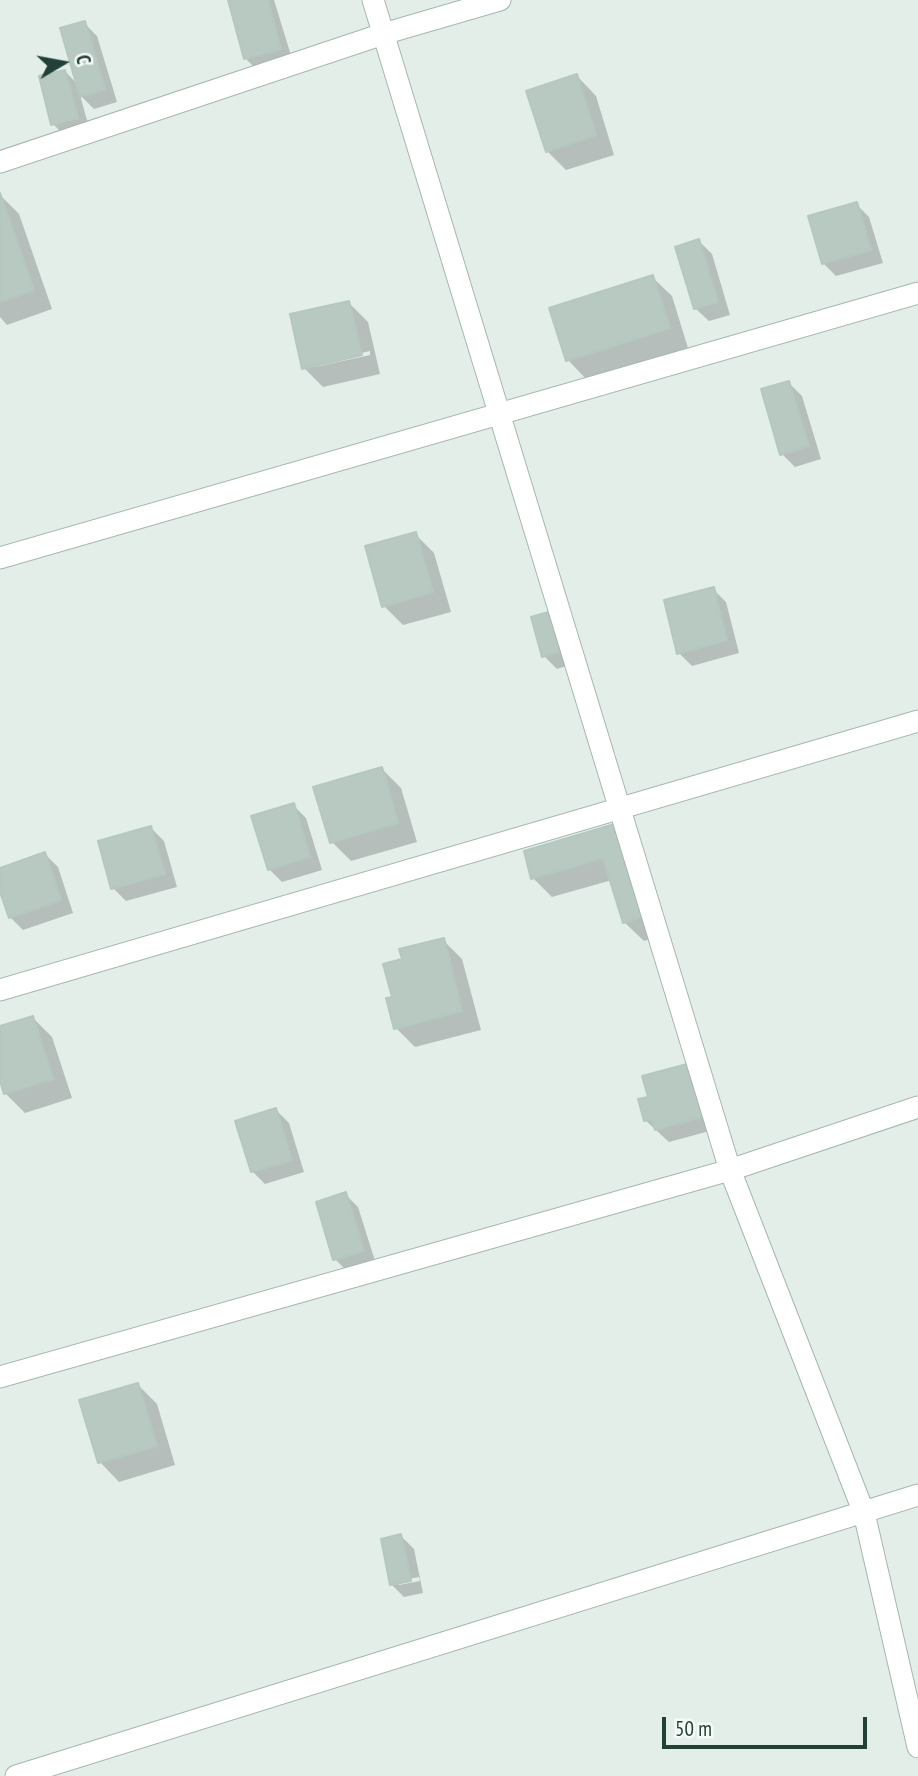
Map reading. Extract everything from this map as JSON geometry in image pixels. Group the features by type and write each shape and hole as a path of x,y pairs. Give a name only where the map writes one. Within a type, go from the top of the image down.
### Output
{"street":[{"path":"373,0 730,1170 864,1513 918,1747"},
{"path":"0,162 383,34 499,0"},
{"path":"0,558 918,293"},
{"path":"0,990 620,811 918,721"},
{"path":"0,1377 730,1170 918,1107"},
{"path":"16,1776 918,1495"}],"building":[{"path":"228,0 268,0 281,49 244,59"},
{"path":"85,21 105,89 80,97 60,28"},
{"path":"65,70 78,118 51,125 39,76"},
{"path":"577,74 596,135 546,152 526,91"},
{"path":"0,193 34,290 0,302"},
{"path":"857,202 871,250 822,264 808,216"},
{"path":"699,239 718,302 694,309 675,247"},
{"path":"653,275 670,328 566,361 549,308"},
{"path":"349,301 362,355 302,369 290,314"},
{"path":"789,381 809,446 780,455 761,389"},
{"path":"416,532 433,592 382,607 365,546"},
{"path":"714,587 727,640 677,654 664,600"},
{"path":"552,611 564,650 542,657 531,617"},
{"path":"382,767 398,823 330,843 313,787"},
{"path":"294,803 310,857 268,870 251,816"},
{"path":"618,823 645,916 623,923 603,858 531,879 524,851"},
{"path":"151,826 165,874 111,889 98,841"},
{"path":"45,852 61,900 9,918 0,892 0,868"},
{"path":"444,938 462,1011 394,1029 386,998 392,997 383,964 402,959 399,949"},
{"path":"33,1016 53,1079 4,1094 0,1081 0,1026"},
{"path":"691,1063 706,1116 655,1130 652,1119 644,1121 638,1099 648,1097 642,1076"},
{"path":"276,1108 292,1160 251,1172 235,1121"},
{"path":"346,1192 364,1251 333,1260 316,1202"},
{"path":"138,1383 157,1446 98,1463 79,1400"},
{"path":"401,1534 411,1581 390,1585 381,1539"}]}
